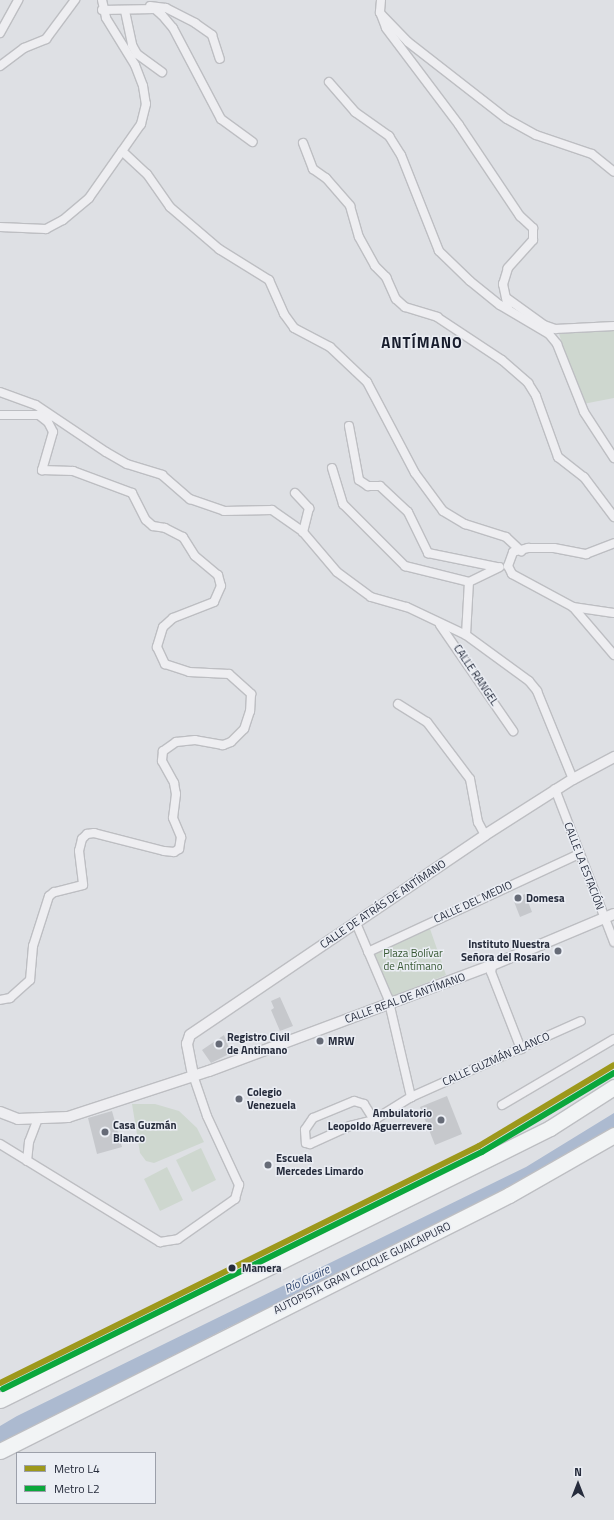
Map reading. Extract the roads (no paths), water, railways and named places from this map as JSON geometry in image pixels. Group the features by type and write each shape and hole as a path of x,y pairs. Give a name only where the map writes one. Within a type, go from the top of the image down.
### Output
{"highway":[{"path":"0,1400 550,1128 614,1087"},
{"name":"AUTOPISTA GRAN CACIQUE GUAICAIPURO","path":"0,1451 509,1195 614,1136"}],"street":[{"path":"0,33 18,0"},
{"path":"0,66 24,48 46,39 75,0"},
{"path":"0,227 46,229 62,220 89,198 141,124 146,104 144,86 135,65 102,10 102,0"},
{"path":"381,0 380,12 386,28 458,125 520,216 533,228 534,240 508,268 504,284 508,304 549,334 557,344 584,412 614,458"},
{"path":"144,9 158,5 195,23 212,36 220,59"},
{"path":"102,10 125,11 155,9 173,28 221,119 253,142"},
{"path":"125,11 132,45 137,54 162,72"},
{"path":"380,12 408,42 507,119 536,135 592,154 614,172"},
{"path":"329,82 355,112 389,136 401,155 439,251 470,281 544,325 555,329 614,326"},
{"path":"303,143 312,169 326,178 350,206 359,237 375,266 386,277 396,299 405,307 442,321 502,360 528,383 536,396 558,457 584,476 614,517"},
{"path":"122,151 147,174 170,207 219,249 268,280 284,314 294,328 330,347 367,382 415,473 443,511 465,524 506,537 520,551"},
{"path":"0,392 36,404 106,452 127,464 162,475 190,499 224,511 272,510 303,532 337,572 371,597 407,607 466,635 529,681 537,691 573,779"},
{"path":"0,415 40,415 48,422 53,432 42,470 73,471 132,493 146,520 153,526 165,528 183,537 195,556 218,575 221,586 214,602 174,618 163,628 157,647 165,664 188,672 229,674 251,694 250,711 244,729 231,742 223,745 195,740 176,742 163,751 162,761 174,783 176,794 173,818 181,837 178,849 174,852 164,851 94,833 87,834 82,839 79,851 83,885 54,892 49,896 33,946 30,980 10,998 0,1000"},
{"path":"349,426 360,480 368,486 380,486 408,512 428,554 497,567 508,566"},
{"path":"332,468 343,504 405,566 469,582 497,567"},
{"path":"295,493 309,508 303,532"},
{"path":"614,543 586,554 554,548 513,552 508,566 512,574 573,607 614,613"},
{"path":"466,635 469,582"},
{"path":"573,607 614,656"},
{"name":"CALLE RANGEL","path":"436,621 513,731"},
{"path":"398,704 427,722 470,779 478,822 485,835"},
{"name":"CALLE DE ATRÁS DE ANTÍMANO","path":"193,1074 186,1044 190,1035 485,835 556,789 614,757"},
{"name":"CALLE LA ESTACIÓN","path":"556,789 579,854 614,942"},
{"name":"CALLE DEL MEDIO","path":"368,952 579,854"},
{"name":"CALLE REAL DE ANTÍMANO","path":"0,1112 18,1119 68,1117 193,1074 492,964 614,914"},
{"path":"356,923 388,1001 411,1097"},
{"path":"492,964 521,1049"},
{"name":"CALLE GUZMÁN BLANCO","path":"374,1120 364,1104 354,1101 313,1118 305,1130 306,1143 310,1144 350,1126 374,1120 411,1097 581,1021"},
{"path":"502,1105 614,1039"},
{"path":"0,1144 160,1242 178,1239 235,1199 239,1185 207,1116 193,1074"},
{"path":"27,1161 29,1142 38,1119"}],"water":[{"name":"Río Guaire","path":"614,1113 614,1132 533,1180 227,1328 0,1444 0,1426 17,1416 526,1167"}],"metro line":[{"name":"L4","path":"0,1383 479,1146 614,1065"},
{"name":"L2","path":"3,1389 482,1152 614,1073"}],"place":[{"name":"Domesa","path":"518,898"},
{"name":"Instituto Nuestra Señora del Rosario","path":"558,951"},
{"name":"MRW","path":"320,1041"},
{"name":"Registro Civil de Antimano","path":"219,1044"},
{"name":"Colegio Venezuela","path":"239,1099"},
{"name":"Ambulatorio Leopoldo Aguerrevere","path":"441,1120"},
{"name":"Casa Guzmán Blanco","path":"105,1132"},
{"name":"Escuela Mercedes Limardo","path":"268,1165"},
{"name":"Mamera","path":"232,1268"}],"district":[{"name":"ANTÍMANO","path":"422,343"}],"park label":[{"name":"Plaza Bolívar de Antímano","path":"413,960"}]}
